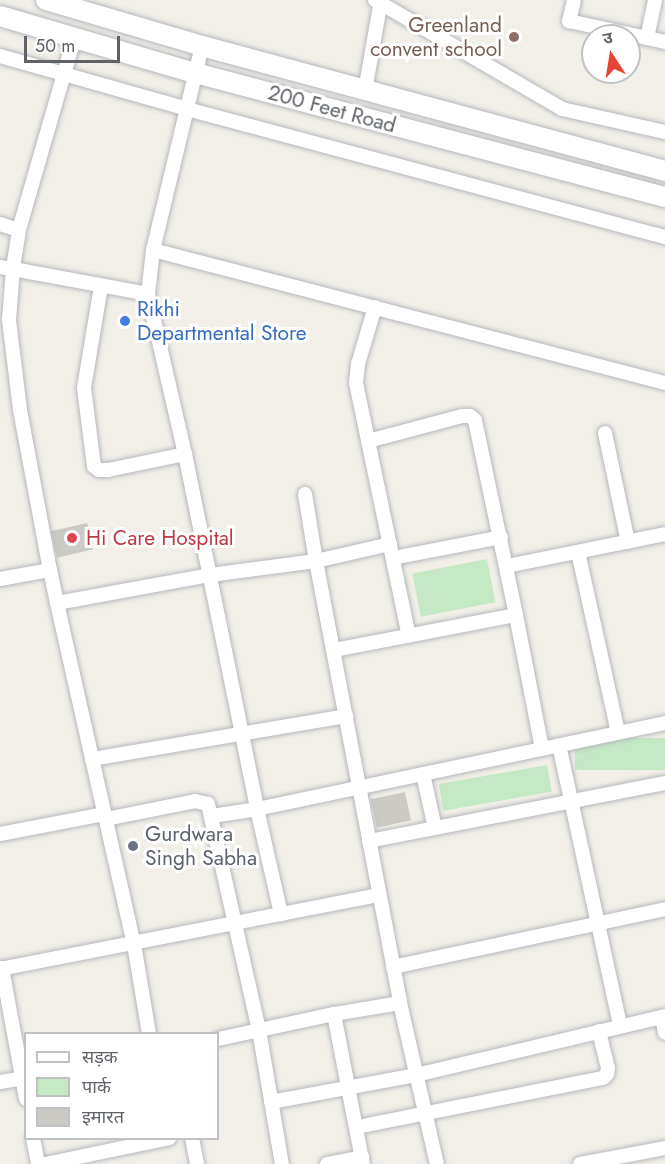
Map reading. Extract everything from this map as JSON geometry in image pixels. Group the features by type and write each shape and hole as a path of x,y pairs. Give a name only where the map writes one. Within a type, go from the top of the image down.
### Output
{"street":[{"path":"46,0 365,92 665,171"},
{"path":"365,92 379,0 562,109 665,132"},
{"path":"574,0 569,21 665,42"},
{"path":"647,38 655,0"},
{"name":"200 Feet Road","path":"0,16 195,73 665,197"},
{"path":"74,39 7,268 4,321 50,570 134,944 149,1032"},
{"path":"202,46 153,250 148,294 185,454 257,810 281,914"},
{"path":"0,56 187,109 665,237"},
{"path":"0,224 19,230"},
{"path":"153,250 665,383"},
{"path":"7,268 148,294"},
{"path":"101,286 84,388 94,466 99,470 108,470 185,454"},
{"path":"375,307 356,373 409,636"},
{"path":"368,441 470,416 479,427 542,749"},
{"path":"605,433 628,542"},
{"path":"305,494 400,1003 437,1164"},
{"path":"507,566 665,534"},
{"path":"393,558 501,537"},
{"path":"57,603 210,575 316,561 390,544"},
{"path":"578,552 618,733"},
{"path":"0,579 50,570"},
{"path":"334,650 516,615"},
{"path":"92,759 346,716"},
{"path":"212,816 257,810 665,723"},
{"path":"558,745 620,1025"},
{"path":"423,774 435,828"},
{"path":"369,841 665,783"},
{"path":"0,834 195,801 208,804 259,1030 282,1164"},
{"path":"0,1082 23,1078 1,969 379,895"},
{"path":"393,967 665,909"},
{"path":"219,1039 334,1014 400,1003"},
{"path":"327,1164 363,1161 334,1014"},
{"path":"271,1102 416,1075 663,1016 665,1033"},
{"path":"357,1127 603,1078 608,1068 599,1031"},
{"path":"33,1140 38,1164"},
{"path":"45,1164 159,1140"},
{"path":"192,1140 197,1164"},
{"path":"580,1164 665,1148"}],"green space":[{"path":"487,559 495,602 421,617 412,574"},
{"path":"575,738 665,738 665,770 575,770"},
{"path":"547,765 552,792 443,811 439,784"}],"building":[{"path":"87,523 93,549 57,558 51,531"},
{"path":"405,792 411,820 377,828 371,799"}],"place":[{"name":"Greenland convent school","path":"514,37"},
{"name":"Rikhi Departmental Store","path":"125,321"},
{"name":"Hi Care Hospital","path":"72,538"},
{"name":"Gurdwara Singh Sabha","path":"133,846"}]}
